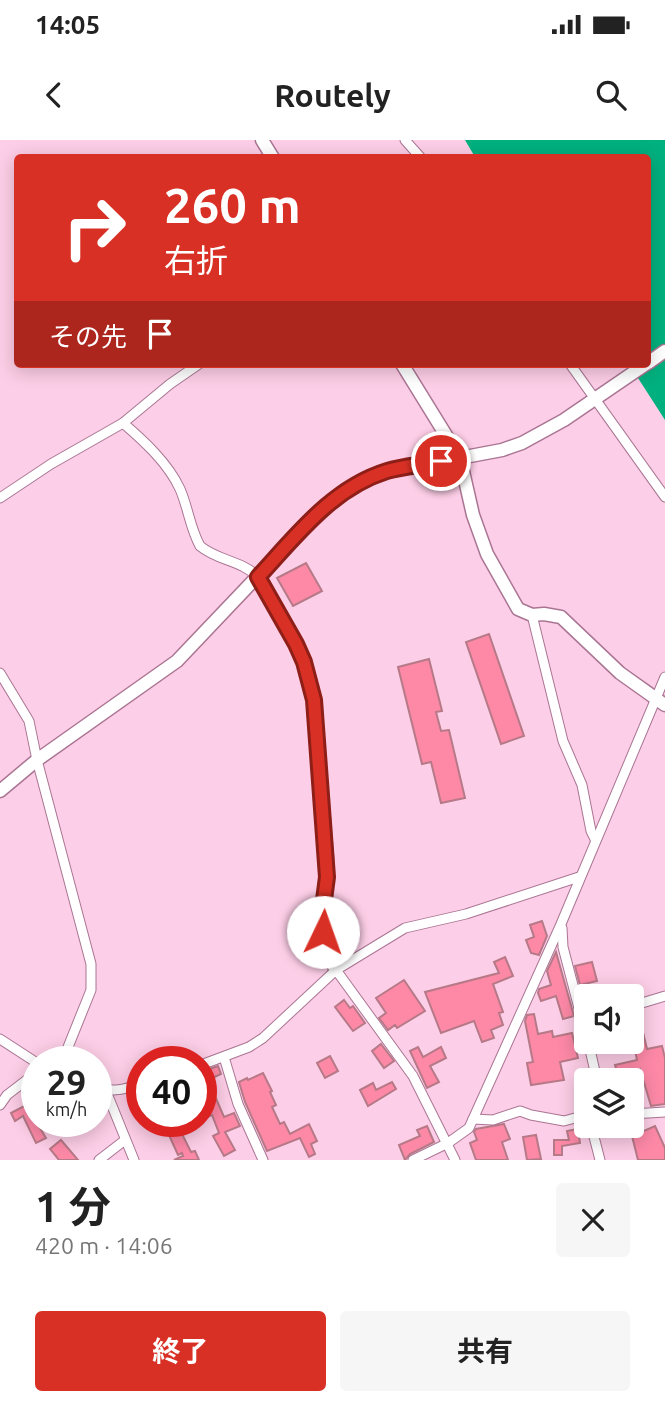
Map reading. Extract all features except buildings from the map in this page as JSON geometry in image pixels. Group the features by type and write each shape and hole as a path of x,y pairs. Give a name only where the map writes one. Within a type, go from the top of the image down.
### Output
{"street":[{"path":"405,140 417,154"},
{"path":"0,498 9,490 123,423 193,368"},
{"path":"404,368 460,458 473,515 494,569 518,609 532,615 561,617 620,673 660,702"},
{"path":"573,368 665,497"},
{"path":"0,791 37,760 177,661 328,503 354,485 396,468 502,450 532,439 640,368"},
{"path":"123,423 141,438 180,488 200,546 207,552 248,567 258,577 296,644 304,662 314,700 327,877 322,915 327,954 335,970 413,1076 455,1160"},
{"path":"532,615 563,741 582,786 596,839"},
{"path":"0,673 26,715 32,731 37,760 92,971 91,989 68,1046"},
{"path":"413,1160 448,1143 469,1128 561,924 596,839 660,702 665,677"},
{"path":"217,1060 264,1038 335,970 405,928 466,914 579,877"},
{"path":"561,924 563,947 574,984"},
{"path":"644,1002 665,996"},
{"path":"0,1039 21,1053"},
{"path":"224,1058 238,1104 263,1160"},
{"path":"0,1105 7,1095 21,1084"},
{"path":"473,1119 492,1120 520,1111 564,1121 574,1118"},
{"path":"112,1112 134,1160"},
{"path":"644,1113 665,1112"},
{"path":"594,1138 600,1160"},
{"path":"99,1160 125,1139"}],"shaded area":[{"path":"465,140 665,140 665,420 632,368 651,368 651,154 473,154"}],"route":[{"path":"323,932 322,915 327,877 314,700 304,662 296,644 268,589 258,577 328,503 345,491 364,480 396,468 441,461"}]}
